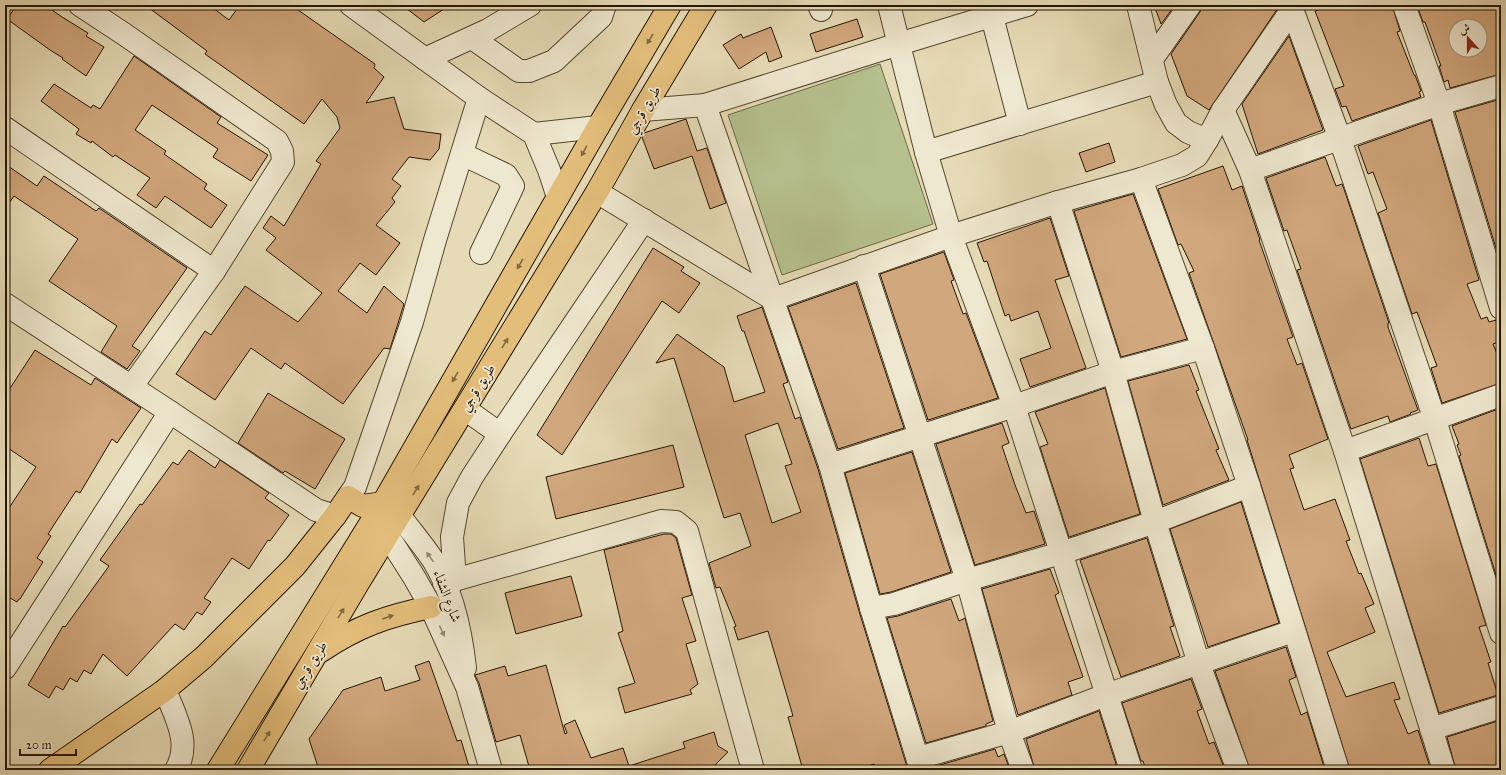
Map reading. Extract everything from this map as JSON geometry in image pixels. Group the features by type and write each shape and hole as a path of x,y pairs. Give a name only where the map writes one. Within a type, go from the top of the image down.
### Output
{"main road":[{"name":"طريق قرجي","path":"218,770 366,508 558,197 670,5"},
{"name":"طريق قرجي","path":"248,770 316,654 597,192 643,110 706,5"},
{"path":"366,508 388,536"},
{"path":"50,770 165,690 204,657 295,566 335,516 366,508 400,516"},
{"path":"316,654 343,636 367,625 399,613 431,607"}],"street":[{"path":"80,5 277,141 282,151 283,162 214,271 132,386"},
{"path":"351,5 479,98 534,134 549,170 558,197"},
{"path":"425,59 488,30 530,5"},
{"path":"472,38 519,70 529,71 554,61 601,17 605,5"},
{"path":"888,5 926,152 951,236 1014,406 1131,770"},
{"path":"643,110 705,106 899,44 991,10 1027,5"},
{"path":"1138,5 1157,82 1166,105 1176,123 1188,132 1207,140"},
{"path":"1152,60 1190,5"},
{"path":"1404,5 1439,104 1501,308"},
{"path":"773,299 951,236 1058,202 1141,179 1182,165 1197,156 1223,110 1294,7"},
{"path":"1294,7 1435,420 1501,633"},
{"path":"991,10 1020,124"},
{"path":"926,152 1157,82"},
{"path":"1250,170 1439,104 1501,86"},
{"path":"366,508 356,487 412,322 479,98"},
{"path":"705,106 830,465 871,608 919,764 1106,695 1294,631"},
{"path":"1223,110 1250,170 1345,451 1444,770"},
{"path":"534,134 598,127"},
{"path":"5,128 214,271"},
{"path":"462,154 506,175 513,186 481,253"},
{"path":"1141,179 1203,348 1249,486 1338,770"},
{"path":"597,192 773,299"},
{"path":"1058,202 1113,372 1155,522 1199,664 1238,770"},
{"path":"644,220 472,477 458,504 452,537 450,582 661,520 676,522 687,531 753,770"},
{"path":"864,266 967,580 1009,732 1023,770"},
{"path":"8,313 132,386 316,510 335,516"},
{"path":"830,465 1014,406 1113,372 1203,348"},
{"path":"1345,451 1435,420 1501,395"},
{"path":"465,409 500,434"},
{"path":"5,668 170,412"},
{"path":"871,608 894,604 967,580 1061,553 1155,522 1249,486"},
{"name":"شارع الشفاء","path":"400,516 450,582 448,590 462,636 467,687"},
{"name":"شارع الشفاء","path":"388,536 431,607 467,687 491,770"},
{"path":"165,690 181,730 183,748 181,761 176,770"},
{"path":"1431,729 1501,708"}],"green space":[{"path":"880,64 933,224 782,275 728,115"}],"building":[{"path":"17,5 45,5 88,33 86,36 104,47 86,76 7,19"},
{"path":"145,5 209,5 229,20 240,5 291,5 375,64 374,68 384,77 366,103 394,97 404,129 441,134 439,149 430,160 409,157 392,179 401,186 392,198 395,202 376,225 400,243 376,275 360,263 338,291 367,313 384,286 404,304 390,349 384,348 343,404 285,363 281,369 251,348 215,400 176,374 205,331 211,335 245,286 298,322 322,293 266,250 276,238 263,228 271,216 284,226 321,164 316,161 340,128 337,117 322,99 304,124 205,54 207,51"},
{"path":"402,5 450,5 424,22"},
{"path":"1154,5 1175,5 1161,24"},
{"path":"1202,5 1280,5 1209,110 1187,96 1171,54 1200,12"},
{"path":"1331,5 1392,5 1400,31 1397,32 1421,91 1419,92 1421,97 1352,121 1346,106 1342,107 1335,89 1344,86 1315,11"},
{"path":"1417,5 1501,5 1501,74 1450,88 1448,80 1444,82 1439,66 1441,66 1425,22 1423,22"},
{"path":"857,19 863,37 816,52 810,34"},
{"path":"771,27 782,57 769,62 766,52 739,69 723,45 741,34 743,38"},
{"path":"1289,36 1323,130 1258,154 1242,104"},
{"path":"134,56 221,117 217,123 268,155 251,181 213,157 218,149 152,105 135,130 166,151 164,154 207,184 204,189 227,205 211,228 165,196 156,208 137,195 150,178 115,155 113,157 92,141 91,143 76,134 79,129 41,101 54,84 91,108 93,105 100,109"},
{"path":"1501,99 1501,265 1455,112"},
{"path":"686,119 697,151 707,148 726,203 710,209 692,156 654,169 642,137 644,133"},
{"path":"1431,120 1479,280 1467,284 1481,319 1487,317 1489,322 1496,320 1501,333 1501,341 1493,344 1501,364 1501,383 1442,403 1431,368 1437,366 1417,312 1412,314 1378,213 1387,209 1373,172 1368,174 1358,146"},
{"path":"1109,143 1115,162 1086,172 1079,153"},
{"path":"1325,157 1336,186 1342,184 1344,189 1389,323 1388,327 1418,410 1390,422 1388,416 1351,429 1297,270 1301,269 1287,230 1284,231 1266,178"},
{"path":"5,164 37,186 44,176 96,211 99,208 187,268 132,346 140,351 127,369 101,352 117,326 49,281 78,239 14,196 5,209"},
{"path":"1223,166 1232,190 1242,186 1293,337 1287,339 1297,365 1302,363 1328,439 1289,455 1294,468 1290,469 1304,510 1335,499 1350,540 1346,541 1359,574 1361,573 1374,604 1365,608 1375,632 1327,652 1346,697 1394,682 1400,699 1394,700 1408,734 1418,730 1431,770 1350,770 1248,440 1189,273 1194,271 1181,244 1178,245 1158,189"},
{"path":"1133,194 1187,339 1121,357 1074,211"},
{"path":"1050,218 1069,276 1055,280 1086,368 1030,387 1020,359 1051,348 1038,311 1011,321 1009,314 1005,316 987,261 984,262 977,243"},
{"path":"653,248 684,267 681,271 700,283 679,313 662,301 562,455 537,435"},
{"path":"944,252 954,280 951,281 963,314 966,313 998,398 928,420 880,274"},
{"path":"856,283 904,428 838,449 788,307"},
{"path":"762,307 788,382 783,384 795,419 800,417 818,469 859,611 908,770 876,770 874,764 857,770 803,770 788,717 793,716 768,631 738,640 734,627 736,626 720,587 716,588 709,563 751,546 740,513 724,518 674,358 656,363 677,334 724,367 734,402 765,392 744,331 742,331 737,316","holes":["778,423 792,464 785,466 801,512 772,523 745,435"]},
{"path":"35,350 91,385 95,378 141,408 117,443 112,439 80,493 76,491 48,534 51,536 37,558 43,562 17,602 5,595 5,514 36,467 5,446 5,396"},
{"path":"1189,365 1199,390 1196,391 1219,449 1216,450 1229,480 1163,505 1128,381"},
{"path":"1105,388 1140,514 1069,537 1040,447 1048,444 1035,412"},
{"path":"268,393 345,439 315,489 285,471 283,473 238,443"},
{"path":"1501,408 1501,591 1459,456 1461,455 1457,445 1459,444 1452,426"},
{"path":"1002,423 1009,443 1002,446 1015,485 1026,513 1034,511 1045,544 975,565 936,444"},
{"path":"1419,438 1428,466 1436,464 1486,625 1479,627 1491,662 1488,663 1498,695 1439,713 1360,459"},
{"path":"673,445 684,487 556,519 546,477"},
{"path":"189,450 215,468 220,460 269,493 265,498 289,515 270,541 268,540 249,569 232,558 204,598 211,602 202,615 197,612 184,630 175,624 127,676 103,654 91,674 84,670 77,682 70,678 63,690 56,686 49,698 28,685 63,626 65,627 109,566 100,560 140,504 142,505 173,462 178,465"},
{"path":"912,452 951,572 891,592 880,594 845,473"},
{"path":"1241,502 1279,623 1208,647 1170,529"},
{"path":"664,534 671,534 676,538 692,595 682,598 696,641 686,644 698,684 690,690 692,694 625,713 618,688 635,683 618,633 623,631 604,550"},
{"path":"1147,538 1174,626 1170,627 1180,656 1121,677 1080,560"},
{"path":"1050,569 1059,593 1055,595 1083,677 1068,682 1072,695 1018,715 982,589"},
{"path":"571,576 582,616 516,634 505,593"},
{"path":"951,599 959,621 965,618 993,721 986,724 986,726 926,743 887,618 898,616"},
{"path":"1286,647 1296,677 1289,680 1301,715 1307,712 1325,770 1250,770 1215,671"},
{"path":"429,661 457,741 461,740 470,770 319,770 309,739 343,690 381,677 385,691 420,680 415,666"},
{"path":"546,665 565,734 567,733 564,725 575,720 591,758 623,748 629,766 685,748 683,742 714,732 718,746 728,752 710,770 565,770 565,767 558,770 530,770 520,735 496,742 479,683 475,675 505,666 508,676"},
{"path":"1191,679 1202,709 1197,711 1209,744 1214,742 1225,770 1146,770 1143,761 1141,761 1122,703"},
{"path":"1099,711 1118,770 1035,770 1026,739"},
{"path":"1501,720 1501,770 1456,770 1447,737"},
{"path":"995,749 998,757 1004,754 1010,770 933,770 933,767"}]}
